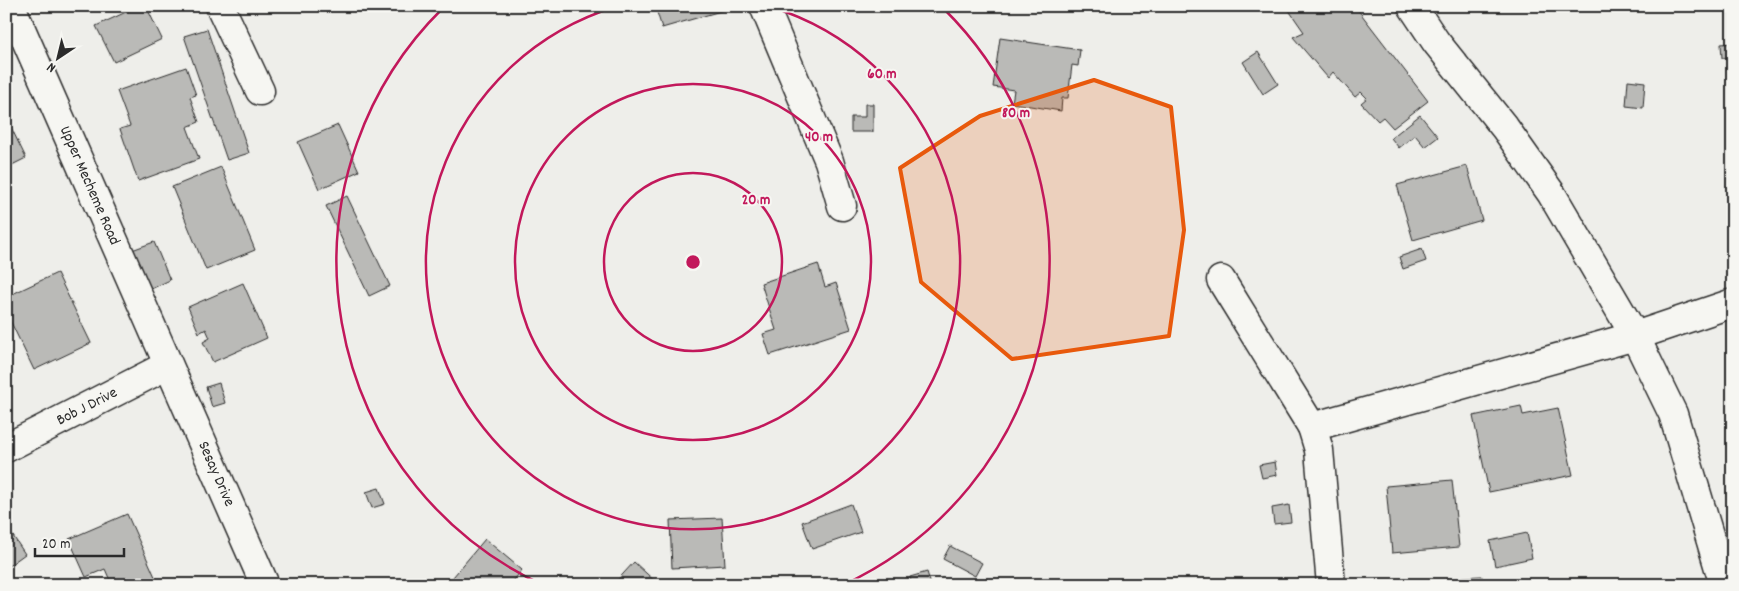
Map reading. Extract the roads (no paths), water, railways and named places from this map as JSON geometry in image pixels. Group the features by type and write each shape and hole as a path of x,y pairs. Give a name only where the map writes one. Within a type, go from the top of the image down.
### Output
{"street":[{"name":"Upper Mecheme Road","path":"11,6 15,44 168,365"},
{"path":"220,6 260,91"},
{"path":"764,6 829,162 842,206"},
{"path":"1412,6 1436,42 1505,128 1551,193 1635,336 1673,414 1724,585"},
{"path":"1221,280 1312,427 1319,450 1331,585"},
{"path":"1312,427 1635,336 1733,303"},
{"name":"Bob J Drive","path":"6,448 168,365"},
{"name":"Sesay Drive","path":"168,365 265,585"}]}
